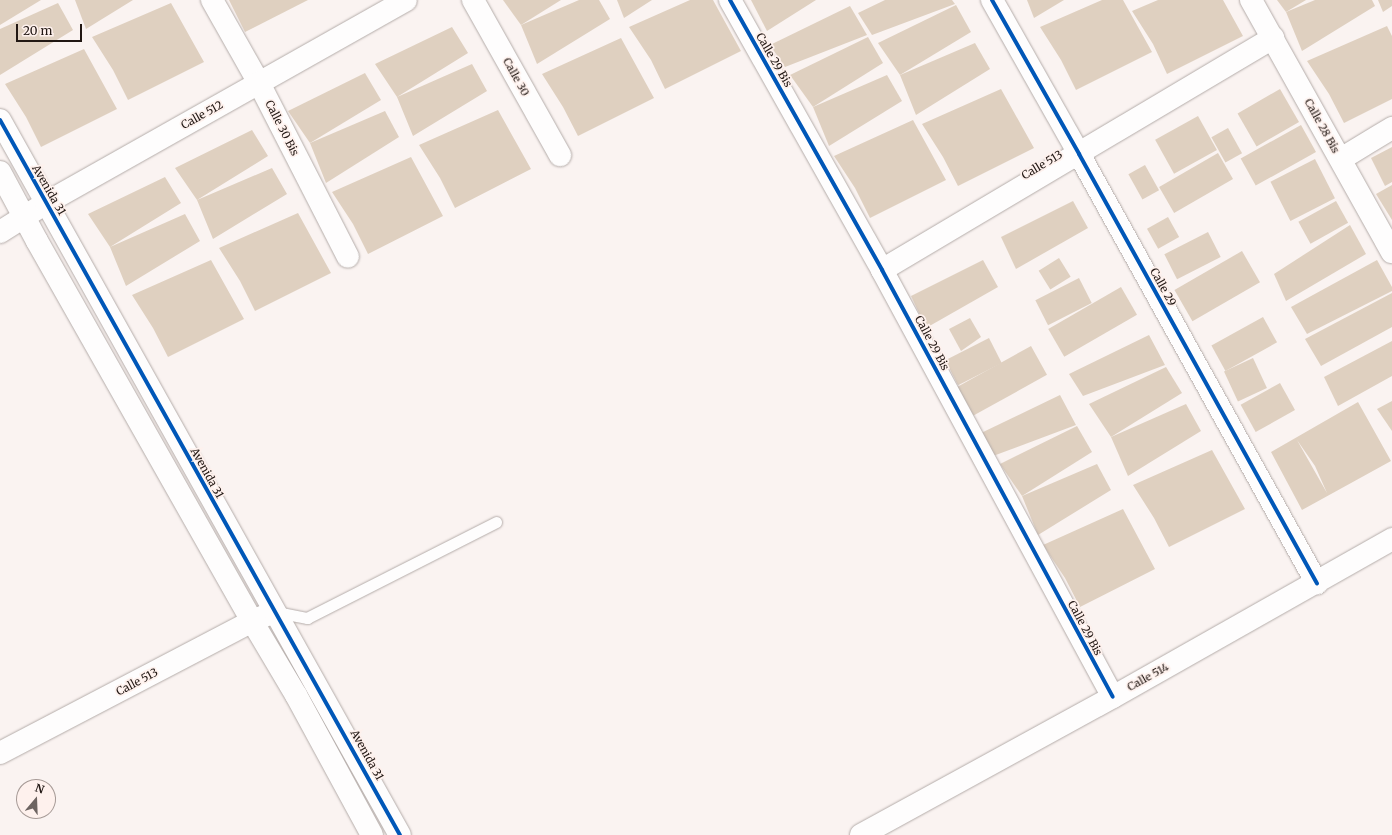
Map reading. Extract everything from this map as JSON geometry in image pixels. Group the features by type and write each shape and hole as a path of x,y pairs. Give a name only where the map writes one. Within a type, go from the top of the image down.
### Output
{"street":[{"name":"Calle 30 Bis","path":"212,0 259,83 348,257"},
{"name":"Calle 512","path":"0,232 46,203 406,0"},
{"name":"Calle 30","path":"473,0 560,155"},
{"name":"Calle 29 Bis","path":"730,0 882,270 1112,697"},
{"name":"Calle 29","path":"992,0 1079,154 1316,584"},
{"name":"Calle 28 Bis","path":"1252,0 1392,252"},
{"name":"Calle 513","path":"882,270 1273,38"},
{"name":"Avenida 31","path":"0,120 274,612 316,682 400,835"},
{"path":"1341,159 1392,128"},
{"path":"0,172 24,218 296,696 372,835"},
{"name":"Calle 514","path":"861,835 1316,584 1392,539"},
{"name":"Calle 513","path":"0,753 252,621 274,612"}],"lane":[{"path":"274,612 307,618 496,522"}],"building":[{"path":"0,0 41,0 0,25"},
{"path":"75,0 133,0 86,29"},
{"path":"229,0 308,0 245,32"},
{"path":"503,0 561,0 521,25"},
{"path":"579,0 599,0 610,19 537,64 521,25"},
{"path":"617,0 652,0 624,18"},
{"path":"690,0 713,0 741,51 665,89 651,60 629,27"},
{"path":"751,0 816,0 767,31"},
{"path":"885,0 952,0 955,4 872,35 858,13"},
{"path":"1027,0 1064,0 1034,18"},
{"path":"1102,0 1123,0 1152,52 1076,90 1061,60 1040,27"},
{"path":"1158,0 1223,0 1243,36 1167,74 1153,44 1132,11"},
{"path":"1277,0 1306,0 1286,12"},
{"path":"1315,0 1372,0 1375,6 1302,51 1286,12"},
{"path":"1378,0 1392,0 1392,6 1383,12"},
{"path":"58,3 73,30 0,75 0,29"},
{"path":"171,3 204,62 128,100 113,70 92,37"},
{"path":"956,5 971,32 900,75 878,43"},
{"path":"850,6 867,35 785,67 770,45"},
{"path":"1387,26 1392,36 1392,99 1344,123 1329,94 1307,61"},
{"path":"452,27 468,53 397,97 375,64"},
{"path":"868,37 883,63 813,107 790,75"},
{"path":"621,38 654,98 578,136 563,107 542,74"},
{"path":"975,43 990,69 916,115 900,75"},
{"path":"84,49 117,109 41,147 26,117 5,84"},
{"path":"472,64 487,91 413,136 397,97"},
{"path":"365,73 381,100 310,143 288,111"},
{"path":"887,75 902,101 829,146 813,107"},
{"path":"1001,89 1034,148 958,186 943,157 922,124"},
{"path":"1280,89 1299,122 1257,146 1238,114"},
{"path":"498,110 531,169 455,208 440,178 419,145"},
{"path":"385,111 399,137 326,183 310,143"},
{"path":"1198,116 1217,150 1174,174 1155,140"},
{"path":"913,120 946,180 870,218 855,188 834,156"},
{"path":"1301,125 1316,152 1256,186 1241,158"},
{"path":"1228,128 1242,153 1225,163 1211,137"},
{"path":"252,130 268,156 197,200 175,168"},
{"path":"1392,147 1392,182 1385,186 1371,158"},
{"path":"1218,153 1233,179 1174,213 1159,187"},
{"path":"411,157 443,216 368,254 353,224 332,192"},
{"path":"1315,159 1335,198 1290,221 1270,182"},
{"path":"1145,165 1159,190 1142,200 1128,174"},
{"path":"272,168 287,194 213,239 197,200"},
{"path":"165,177 181,203 110,247 88,214"},
{"path":"1392,185 1392,220 1376,194"},
{"path":"1073,201 1088,228 1016,269 1001,237"},
{"path":"1336,201 1348,223 1311,244 1298,222"},
{"path":"298,213 331,273 255,311 240,281 219,248"},
{"path":"185,214 200,241 126,286 110,247"},
{"path":"1168,217 1179,237 1158,249 1147,229"},
{"path":"1350,225 1366,254 1286,301 1274,274"},
{"path":"1208,232 1221,257 1177,279 1164,254"},
{"path":"1242,251 1260,282 1192,321 1174,290"},
{"path":"1059,258 1071,277 1050,289 1039,271"},
{"path":"211,260 244,319 168,357 153,328 132,295"},
{"path":"983,260 998,287 926,328 911,296"},
{"path":"1377,260 1392,287 1392,291 1307,334 1291,307"},
{"path":"1079,278 1092,303 1048,325 1035,300"},
{"path":"1121,287 1137,315 1064,357 1048,329"},
{"path":"1392,293 1392,327 1321,366 1305,339"},
{"path":"1263,317 1277,342 1225,371 1211,346"},
{"path":"970,318 981,337 961,351 949,329"},
{"path":"1149,335 1165,365 1083,396 1069,374"},
{"path":"989,338 1002,363 958,385 945,360"},
{"path":"1392,341 1392,376 1338,406 1324,377"},
{"path":"1031,346 1047,375 974,416 958,387"},
{"path":"1253,358 1267,388 1238,401 1224,372"},
{"path":"1166,367 1182,393 1111,437 1089,404"},
{"path":"1280,383 1295,410 1256,432 1241,405"},
{"path":"1060,395 1076,425 993,456 979,434"},
{"path":"1392,401 1392,431 1377,409"},
{"path":"1358,402 1391,461 1302,510 1271,452","holes":["1297,440 1315,466 1327,493"]},
{"path":"1186,404 1201,431 1128,476 1111,437"},
{"path":"1077,426 1092,452 1022,496 1000,464"},
{"path":"1212,450 1245,509 1169,547 1154,518 1133,485"},
{"path":"1097,464 1111,490 1038,535 1022,496"},
{"path":"1123,509 1155,569 1080,607 1065,578 1043,545"}],"cycle path":[{"path":"730,0 882,270 1113,697"},
{"path":"992,0 1317,584"},
{"path":"0,120 400,835"}]}
